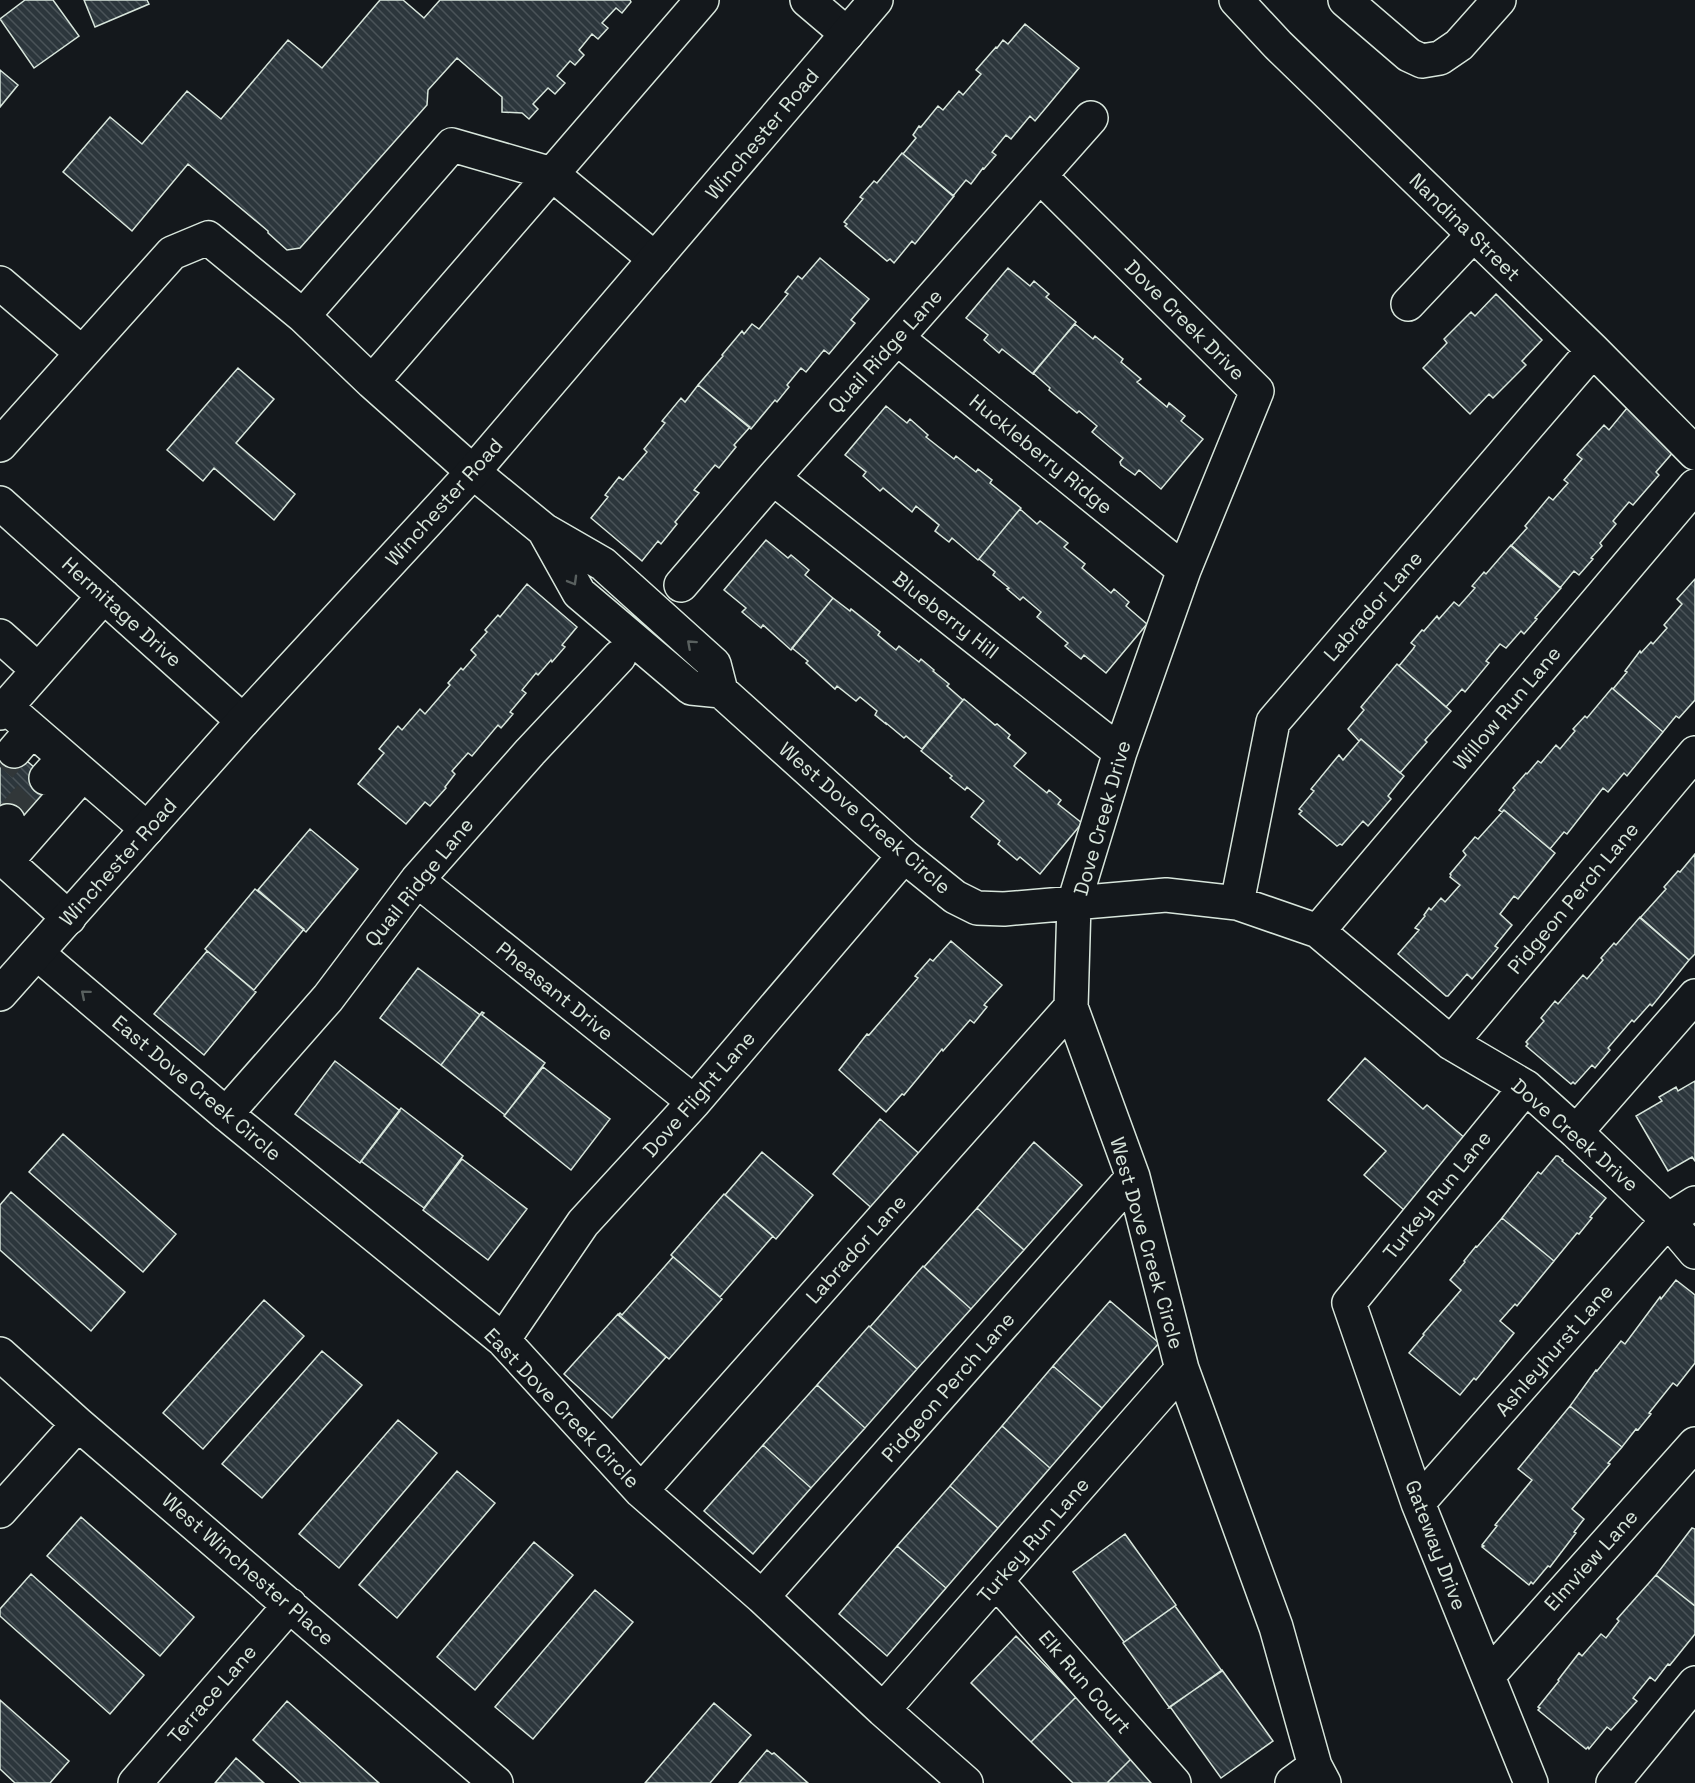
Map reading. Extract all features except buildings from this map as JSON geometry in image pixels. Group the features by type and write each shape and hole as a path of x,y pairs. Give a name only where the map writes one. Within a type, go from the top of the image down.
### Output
{"street":[{"path":"372,382 702,0"},
{"path":"807,0 847,34"},
{"name":"Winchester Road","path":"0,994 243,721 474,472 876,0"},
{"name":"Nandina Street","path":"1236,0 1278,45 1593,350 1695,453"},
{"path":"1345,0 1409,55 1422,61 1440,58 1459,45 1499,0"},
{"name":"Quail Ridge Lane","path":"681,585 1091,118"},
{"path":"303,316 452,145 552,174 655,259"},
{"name":"Dove Creek Drive","path":"1041,176 1257,391 1184,570 1120,752 1074,903 1166,895 1237,903 1318,931 1450,1043 1526,1087 1576,1132 1682,1211 1695,1252"},
{"path":"1408,304 1473,235"},
{"path":"0,445 172,253 208,238 303,316 372,382 544,530 603,564 714,664 721,691 690,688 627,648 579,593 544,530"},
{"path":"0,283 82,353"},
{"name":"Huckleberry Ridge","path":"897,338 1184,570"},
{"name":"Labrador Lane","path":"1237,903 1272,722 1593,350"},
{"name":"Blueberry Hill","path":"773,478 1120,752"},
{"name":"Willow Run Lane","path":"1318,931 1695,486"},
{"name":"Hermitage Drive","path":"0,503 243,721"},
{"path":"104,596 3,710 45,757 147,829"},
{"name":"Quail Ridge Lane","path":"226,1114 328,998 417,880 530,752 658,613"},
{"path":"0,636 38,670"},
{"name":"West Dove Creek Circle","path":"721,691 904,856 955,897 977,908 1004,909 1074,903 1071,1007 1133,1177 1182,1370 1276,1627 1310,1778"},
{"name":"Pidgeon Perch Lane","path":"1450,1043 1695,753"},
{"path":"45,757 3,859 69,918"},
{"name":"Dove Flight Lane","path":"503,1340 583,1223 694,1102 904,856"},
{"name":"Pheasant Drive","path":"417,880 694,1102"},
{"name":"East Dove Creek Circle","path":"37,953 226,1114 503,1340 641,1491 762,1597 883,1710 966,1783"},
{"path":"1576,1132 1695,996"},
{"name":"Labrador Lane","path":"641,1491 1071,1007"},
{"name":"Turkey Run Lane","path":"1349,1303 1526,1087"},
{"name":"Pidgeon Perch Lane","path":"762,1597 1133,1177"},
{"name":"Ashleyhurst Lane","path":"1419,1503 1682,1211"},
{"name":"Gateway Drive","path":"1349,1303 1419,1503 1532,1783"},
{"name":"West Winchester Place","path":"0,1354 78,1424 496,1783"},
{"name":"Turkey Run Lane","path":"883,1710 1182,1370"},
{"path":"0,1510 78,1424"},
{"name":"Elmview Lane","path":"1488,1676 1695,1444"},
{"name":"Elk Run Court","path":"997,1582 1174,1783"},
{"name":"Terrace Lane","path":"135,1783 290,1605"},
{"path":"1613,1783 1695,1683"}],"tunnel":[{"path":"0,767 14,751"},
{"path":"8,821 46,778"}]}
